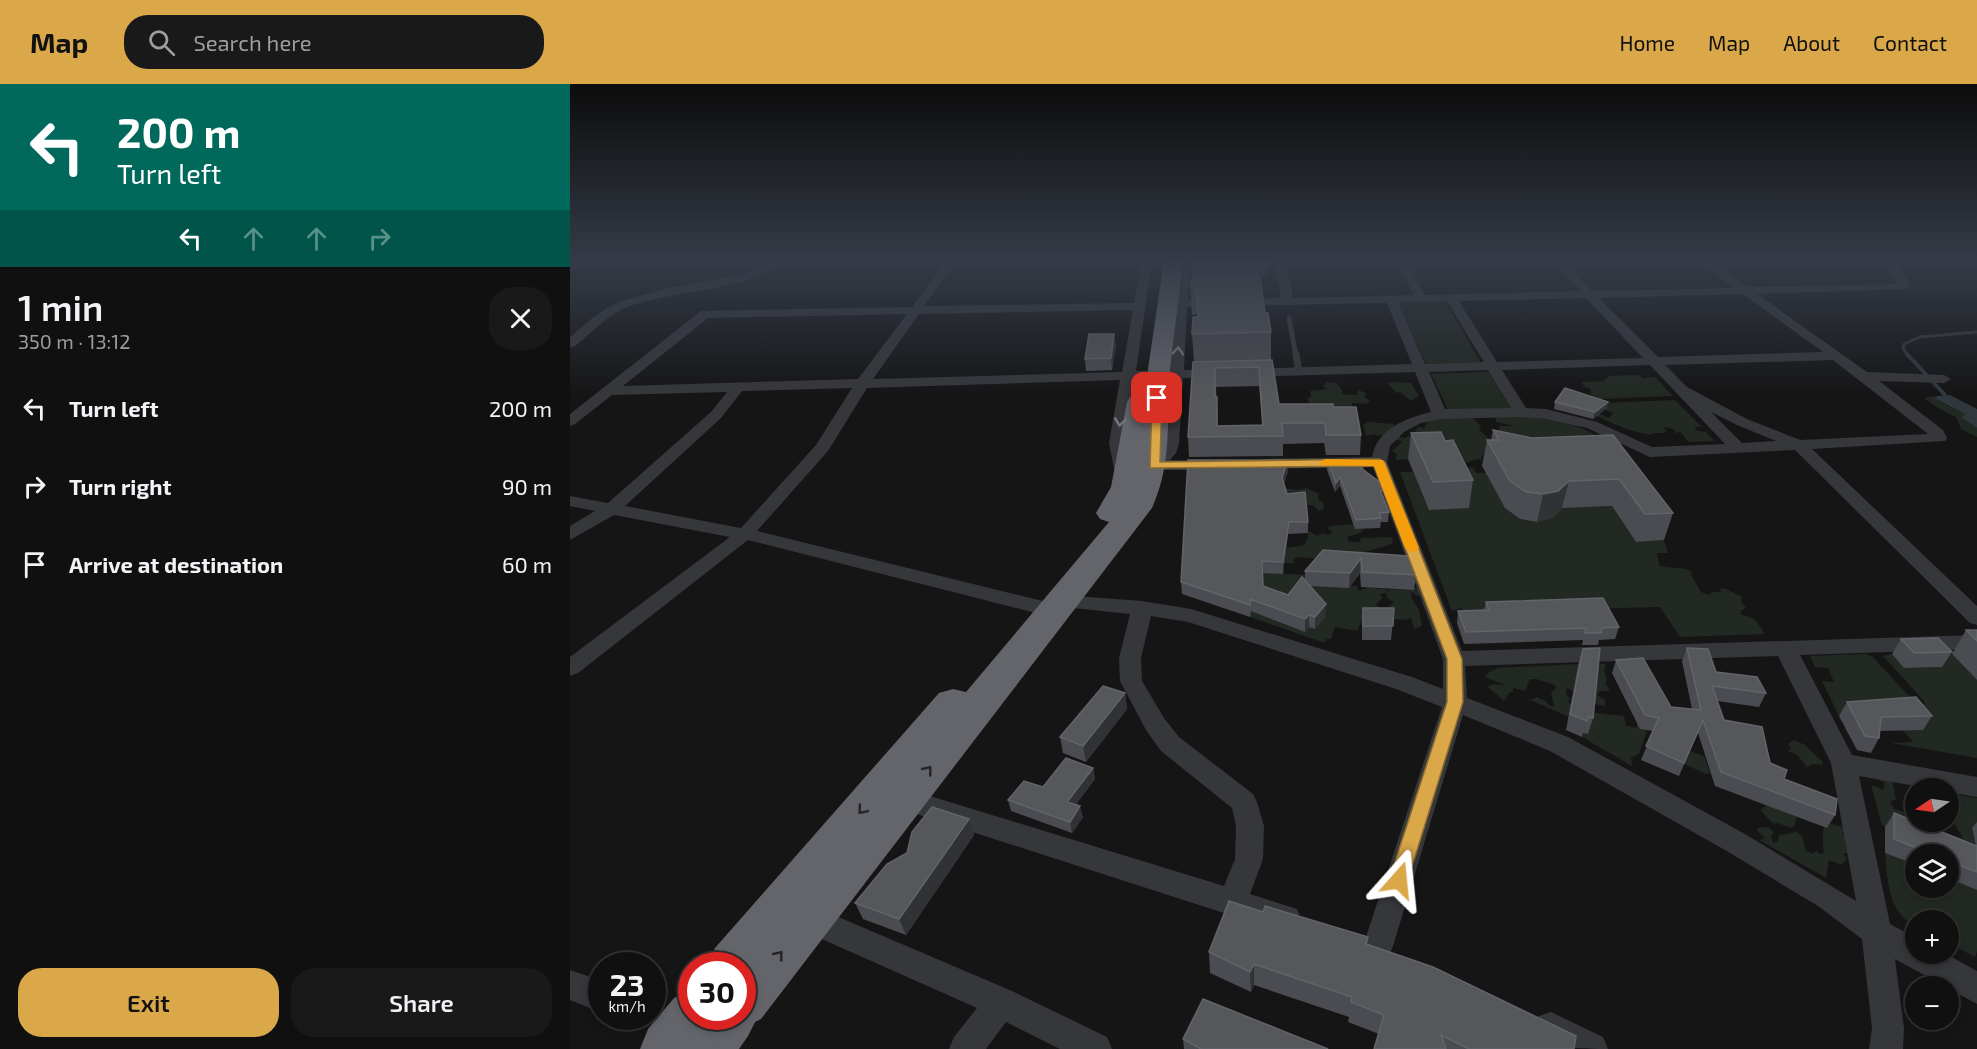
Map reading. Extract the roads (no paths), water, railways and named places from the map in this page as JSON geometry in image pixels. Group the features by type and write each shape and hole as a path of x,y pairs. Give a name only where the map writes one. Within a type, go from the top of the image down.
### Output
{"highway":[{"path":"756,977 794,914 1049,603 1120,532 1137,508 1148,489 1141,476 1151,375 1163,306"},
{"path":"750,952 794,914 904,799 1049,603"}],"street":[{"path":"570,343 604,313 620,306"},
{"path":"570,421 705,314 932,306"},
{"path":"1394,306 1440,414"},
{"path":"1456,306 1521,412"},
{"path":"1599,306 1737,447"},
{"path":"1378,948 1455,702 1454,659 1379,462 1382,445 1399,429 1416,420 1440,414 1521,412 1546,414 1592,425 1650,452 1939,438 1937,433 1864,376 1767,306"},
{"path":"570,668 745,534 822,448 862,384 918,308"},
{"path":"606,391 1836,356"},
{"path":"1864,376 1944,379"},
{"path":"570,534 611,508 716,416 736,388"},
{"path":"1680,389 1742,422 1799,445 1977,618"},
{"path":"1141,476 1241,464 1379,462"},
{"path":"570,501 745,534 1049,603 1142,608 1191,616 1404,683 1559,744 1828,897 1876,932 1977,988"},
{"path":"1142,608 1130,658 1131,681 1155,724 1170,744 1244,802 1250,826 1249,859 1232,903"},
{"path":"1454,659 1977,642"},
{"path":"1785,647 1844,763 1868,880 1876,932 1888,1028 1886,1049"},
{"path":"1844,763 1977,787"},
{"path":"904,799 1311,926"},
{"path":"794,914 1001,1002 1095,1049"},
{"path":"570,985 588,992"},
{"path":"966,1049 1001,1002"},
{"path":"1527,1016 1591,1049"}],"lane":[{"path":"1289,318 1299,372"}],"waterway":[{"path":"1908,356 1903,348 1904,344 1920,337 1977,332"},
{"path":"1907,354 1945,395"}]}
